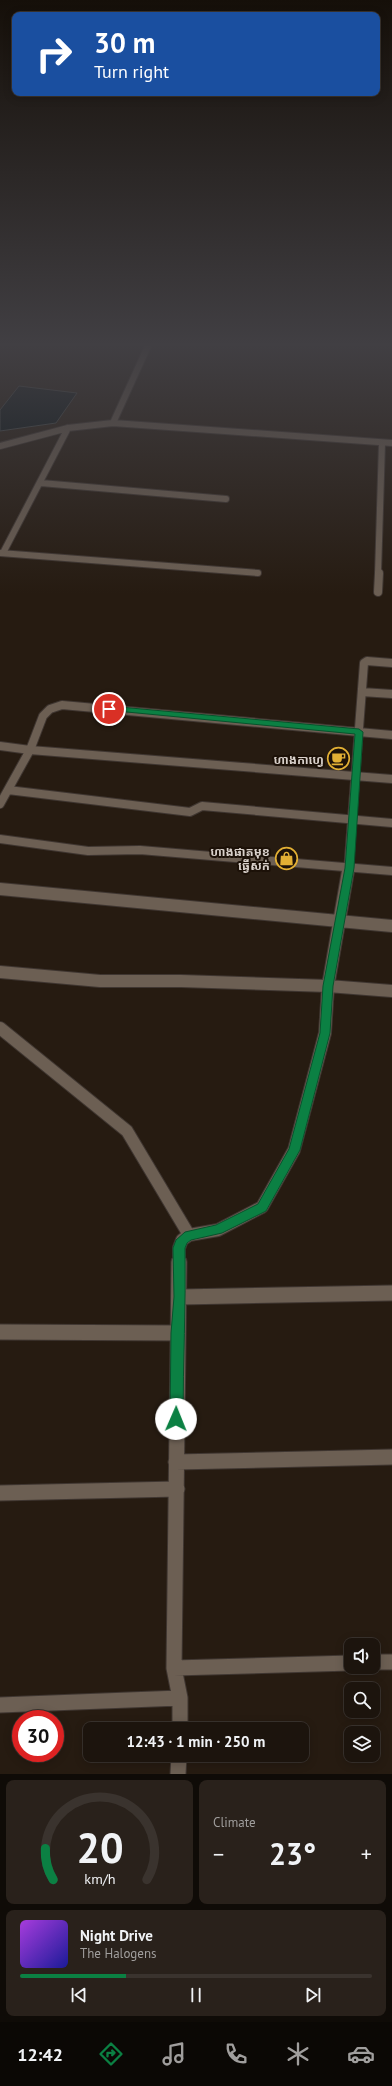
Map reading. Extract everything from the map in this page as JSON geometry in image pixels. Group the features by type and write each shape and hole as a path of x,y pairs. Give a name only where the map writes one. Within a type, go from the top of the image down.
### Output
{"street":[{"path":"0,446 65,429"},
{"path":"68,429 41,484 1,553 258,573"},
{"path":"191,429 392,443"},
{"path":"378,592 382,443"},
{"path":"41,484 226,499"},
{"path":"180,1722 180,1698 174,1668 177,1489 177,1333 180,1297 179,1248 182,1240 189,1235 218,1230 262,1207 294,1150 325,1033 328,986 349,868 354,821 364,663 367,661 392,663"},
{"path":"362,692 392,694"},
{"path":"0,804 30,750 43,716 50,709 62,704 392,735"},
{"path":"0,746 30,750 392,780"},
{"path":"8,790 190,812 202,806 354,821 392,823"},
{"path":"0,840 65,848 127,851 140,850 392,871"},
{"path":"0,889 392,926"},
{"path":"0,972 100,981 181,981 328,986 392,991"},
{"path":"0,1028 127,1131 189,1235"},
{"path":"180,1297 392,1293"},
{"path":"0,1332 177,1333"},
{"path":"176,1462 392,1457"},
{"path":"0,1493 177,1489"},
{"path":"380,1662 392,1662"},
{"path":"174,1668 344,1663"},
{"path":"0,1705 180,1698"},
{"path":"178,1774 179,1762"}],"shaded area":[{"path":"0,429 15,429 0,431"}],"place":[{"name":"ហាងកាហ្វេ","path":"339,759"},
{"name":"ហាងផាតមុខ ធ្វើសក់","path":"286,858"}],"route":[{"path":"109,709 359,732 354,821 349,868 328,986 325,1033 294,1150 262,1207 218,1230 189,1235 182,1240 179,1248 180,1297 177,1333 176,1419"}]}
